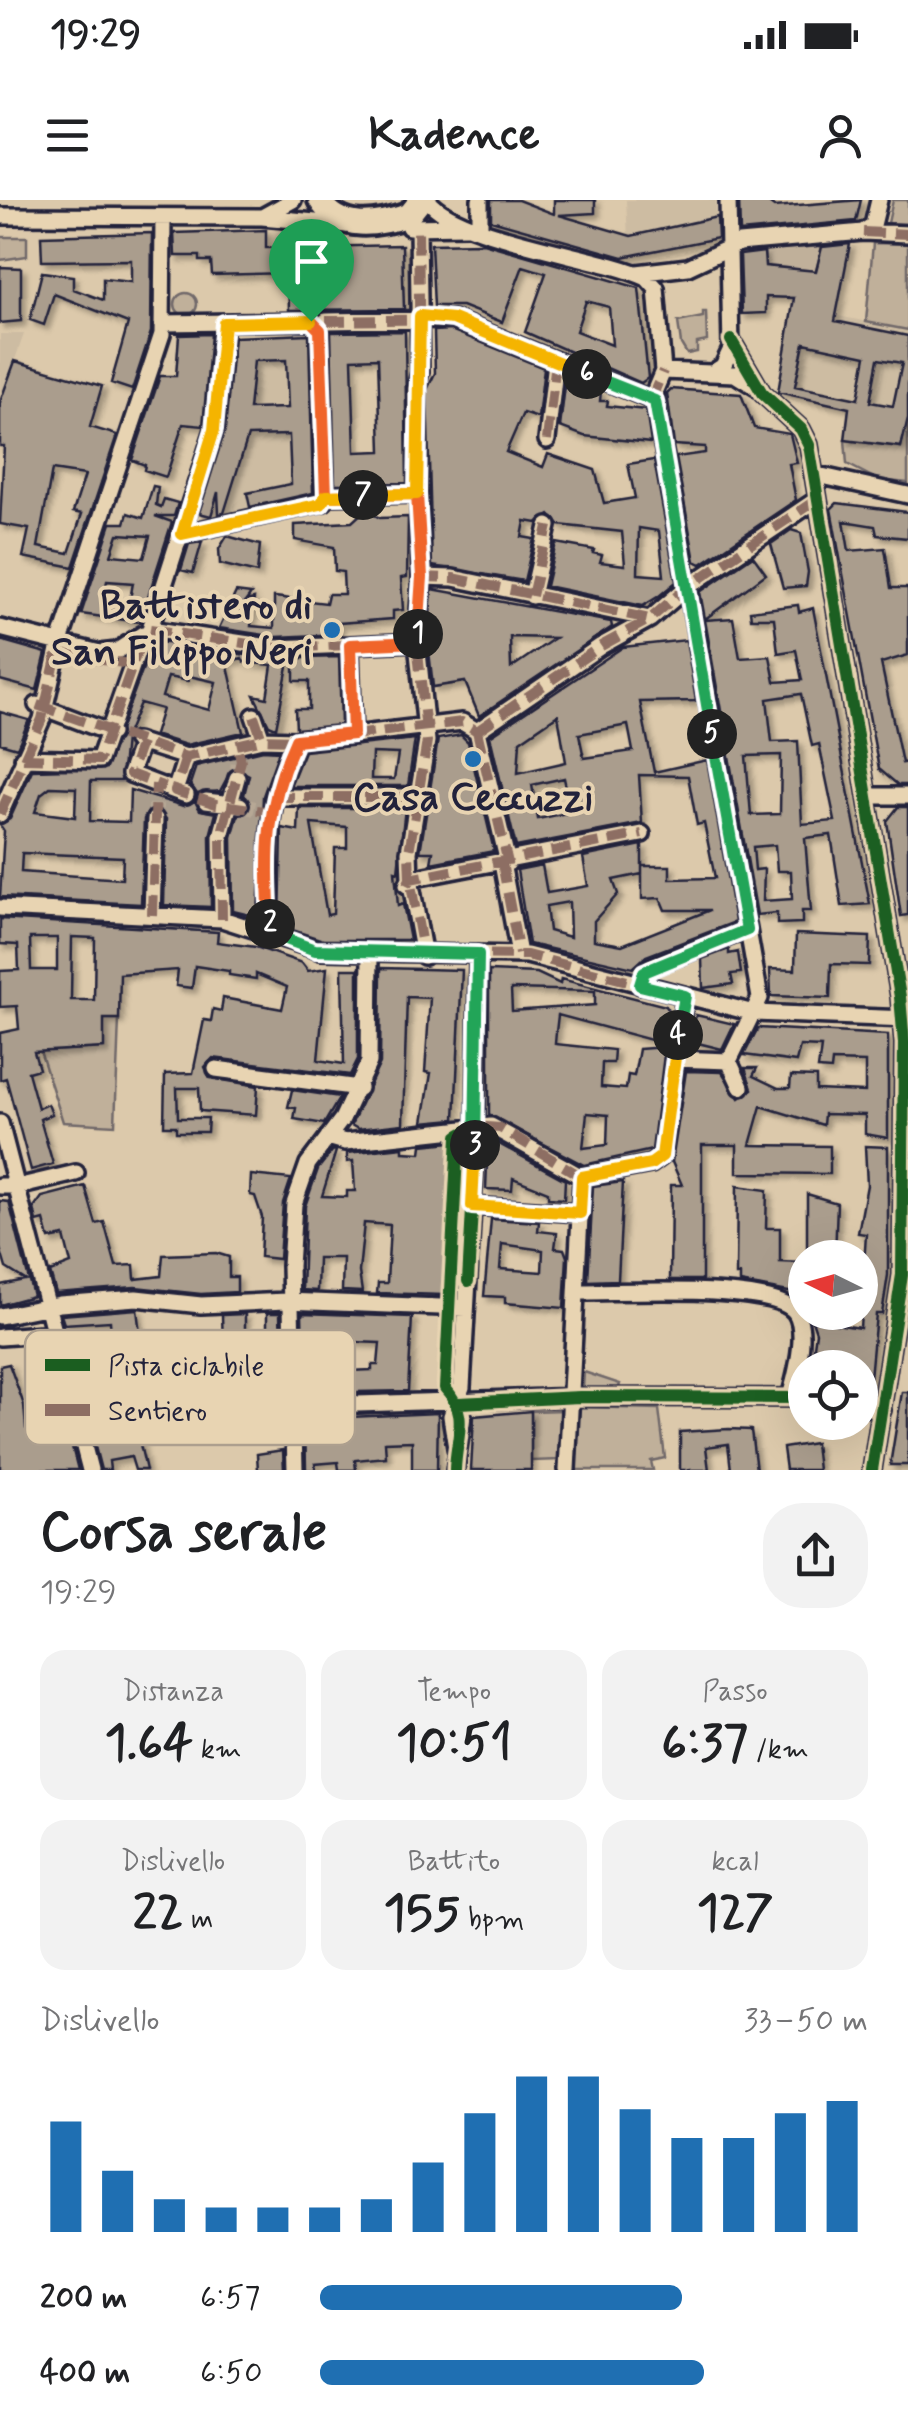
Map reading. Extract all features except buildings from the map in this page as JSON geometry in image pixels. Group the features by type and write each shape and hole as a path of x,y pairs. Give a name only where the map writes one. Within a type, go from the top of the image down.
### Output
{"street":[{"path":"262,217 293,200"},
{"path":"320,200 333,216 368,225 409,215 420,200"},
{"path":"428,200 440,211 475,227 637,273 652,282 663,348 655,401 760,998 728,1060"},
{"path":"475,227 480,200"},
{"path":"710,374 727,360 731,340 728,200"},
{"path":"863,232 873,225 879,200"},
{"path":"0,216 35,207 163,218 262,217 368,225 475,227"},
{"path":"0,814 42,706 163,323 163,218"},
{"path":"418,227 417,494 422,577 417,642 427,734 408,882 424,956"},
{"path":"658,303 680,269 728,245 863,232 908,234"},
{"path":"637,273 680,269 719,274 727,286"},
{"path":"163,323 311,321 323,325 420,316 453,319 655,401"},
{"path":"23,758 98,760 130,664 146,633 182,534 214,430 224,323"},
{"path":"323,325 325,499"},
{"path":"731,340 759,390"},
{"path":"663,348 680,371"},
{"path":"547,440 556,361"},
{"path":"662,371 739,375 804,433 813,474 905,1019 903,1263 872,1470"},
{"path":"813,474 908,495"},
{"path":"182,534 325,499 417,494"},
{"path":"477,732 601,646 650,619 686,588 816,500"},
{"path":"532,596 548,526"},
{"path":"422,577 453,578 650,619"},
{"path":"0,628 58,649 130,664"},
{"path":"58,649 108,653 146,633 276,648 417,642"},
{"path":"345,645 350,735"},
{"path":"42,706 110,732"},
{"path":"254,716 262,739"},
{"path":"186,757 181,793 156,787 130,774 139,742 186,757 238,748 262,739 427,734 462,722 477,732 506,863 519,954"},
{"path":"270,933 270,806 296,740"},
{"path":"222,917 222,836 234,805 237,778"},
{"path":"869,796 908,796"},
{"path":"270,806 417,797"},
{"path":"206,801 234,805"},
{"path":"152,915 155,819"},
{"path":"408,882 642,834"},
{"path":"0,908 222,917 310,949 424,956 519,954 754,1013 905,1019"},
{"path":"640,985 650,966 747,930"},
{"path":"294,1330 290,1263 296,1192 308,1164 359,1088 370,1057 370,953"},
{"path":"455,1470 451,1416 459,1402 472,1206 478,954"},
{"path":"328,1138 345,1142 476,1126 500,1128 582,1177 660,1159 685,996"},
{"path":"675,1059 728,1060"},
{"path":"728,1060 741,1087"},
{"path":"216,1069 359,1088"},
{"path":"0,1123 8,1186 55,1330"},
{"path":"8,1186 76,1173"},
{"path":"567,1470 582,1177"},
{"path":"472,1206 580,1213"},
{"path":"577,1292 755,1296 781,1301 795,1312 799,1350"},
{"path":"0,1316 50,1305 136,1298 201,1305 293,1302 466,1308"},
{"path":"0,1336 25,1335"},
{"path":"355,1404 572,1397 788,1398"},
{"path":"878,1409 882,1410"},
{"path":"84,1445 90,1470"}],"shaded area":[{"path":"626,200 716,200 716,238 629,256"},
{"path":"893,200 908,200 908,224 888,223"},
{"path":"0,237 27,237 27,256 0,260"},
{"path":"873,243 908,244 908,330 866,322"},
{"path":"822,246 816,271 765,266 764,250"},
{"path":"182,293 190,293 197,304 190,315 182,315 175,308 175,300"},
{"path":"808,310 908,330 908,417 778,394 792,316"},
{"path":"703,312 707,341 697,343 697,352 687,354 681,344 678,322 703,317"},
{"path":"311,333 318,494 223,515 197,513 222,432 231,337"},
{"path":"0,334 24,334 0,402"},
{"path":"908,417 908,483 878,480 847,464 845,440 901,447"},
{"path":"104,1019 119,1019 115,1125 63,1122 40,1051 103,1048"},
{"path":"584,1372 620,1384 618,1390 583,1389"},
{"path":"579,1407 659,1409 665,1458 651,1461 653,1470 574,1470"},
{"path":"564,1410 561,1460 531,1461 531,1411"}],"tunnel":[{"path":"237,778 239,751"},
{"path":"155,819 156,791"},
{"path":"240,805 266,811"}],"marked path":[{"path":"417,642 421,577 416,389 420,372 418,227"},
{"path":"863,232 908,234"},
{"path":"326,321 453,319 655,401"},
{"path":"547,440 556,361"},
{"path":"640,985 650,967 747,930 657,411 655,390 663,371"},
{"path":"326,496 417,494"},
{"path":"477,731 601,646 650,619 686,588 816,500"},
{"path":"532,596 548,526"},
{"path":"421,577 453,578 650,619"},
{"path":"150,629 276,648 350,645"},
{"path":"23,758 99,760 142,638"},
{"path":"269,933 272,814 296,740 353,735 350,645 417,642 427,741 409,852 424,956"},
{"path":"0,814 42,719 59,645"},
{"path":"57,653 130,664"},
{"path":"37,705 186,757 262,739"},
{"path":"254,716 262,739 296,740"},
{"path":"353,735 462,722 477,731"},
{"path":"477,731 508,863"},
{"path":"141,743 130,774 165,787"},
{"path":"222,919 221,836 241,761 237,745"},
{"path":"186,757 175,791 216,804 272,812"},
{"path":"152,915 156,784"},
{"path":"274,797 417,797"},
{"path":"407,885 410,879 642,834"},
{"path":"502,863 519,954"},
{"path":"370,953 527,955 685,996"},
{"path":"478,954 476,1126 500,1128 582,1177"}],"cycle path":[{"path":"731,340 762,393 801,429 809,445 900,997 904,1043 902,1275 872,1470"},
{"path":"455,1470 459,1417 445,1388 458,1136 476,1126"},
{"path":"468,1281 475,1156"},
{"path":"459,1403 580,1397 788,1398"}],"place":[{"name":"Battistero di San Filippo Neri","path":"332,630"},
{"name":"Casa Ceccuzzi","path":"473,759"}],"route":[{"path":"311,321 224,323 214,430 182,534 321,504 326,496 417,494 420,316 453,319 655,401 747,930 654,964 644,972 640,985 685,996 663,1152 651,1164 582,1177 580,1213 472,1206 478,954 424,956 315,950 270,933 267,840 276,782 296,740 353,734 350,645 417,642 421,618 417,494 332,496 326,496 320,330 311,321"}]}
